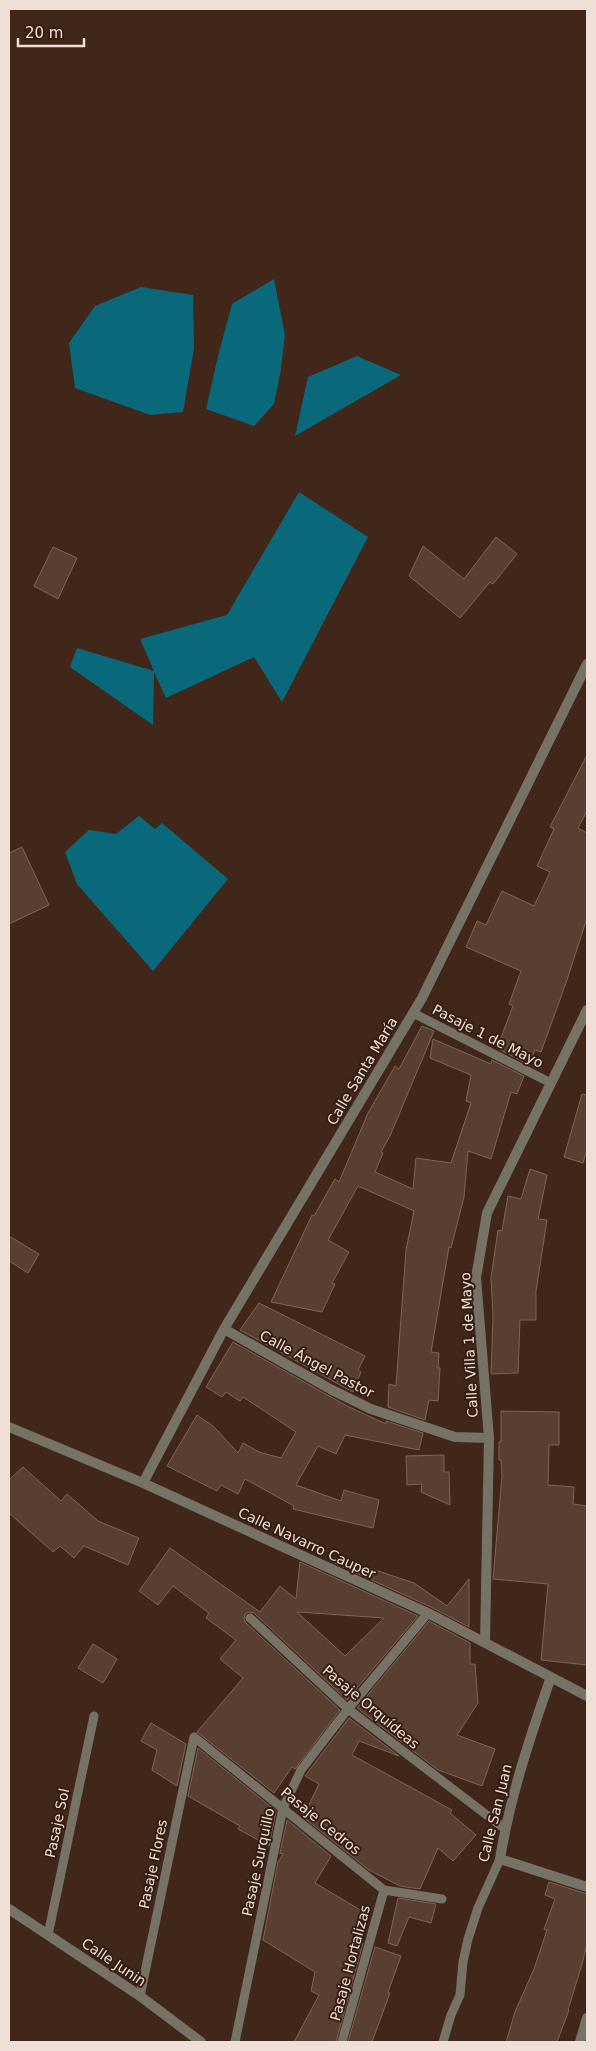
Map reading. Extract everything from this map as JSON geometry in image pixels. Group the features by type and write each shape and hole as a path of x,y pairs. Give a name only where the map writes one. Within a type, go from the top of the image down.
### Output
{"street":[{"name":"Calle Santa María","path":"144,1483 224,1328 413,1012 587,664"},
{"name":"Calle Villa 1 de Mayo","path":"486,1642 486,1438 476,1278 487,1214 587,1010"},
{"name":"Calle Ángel Pastor","path":"224,1328 332,1390 372,1409 458,1437 486,1438"},
{"name":"Calle Navarro Cauper","path":"9,1427 144,1483 428,1613 587,1696"},
{"name":"Calle San Juan","path":"500,1860 505,1829 526,1750 551,1677"},
{"path":"500,1860 587,1887"},
{"name":"Calle Junin","path":"9,1909 140,1996 201,2042"},
{"path":"580,2042 587,2018"}],"lane":[{"name":"Pasaje 1 de Mayo","path":"413,1012 551,1083"},
{"name":"Pasaje Surquillo","path":"235,2042 283,1808 301,1770 348,1709 428,1613"},
{"name":"Pasaje Orquídeas","path":"250,1618 348,1709 505,1829"},
{"name":"Pasaje Sol","path":"48,1935 94,1716"},
{"name":"Pasaje Cedros","path":"194,1736 384,1890"},
{"name":"Pasaje Flores","path":"140,1996 194,1736"},
{"name":"Calle San Juan","path":"443,2042 451,2015 460,1995 463,1962 468,1938 478,1908 500,1860"},
{"path":"384,1890 442,1899"},
{"name":"Pasaje Hortalizas","path":"342,2042 384,1890"}],"water":[{"path":"274,279 285,335 281,369 274,404 254,426 206,409 232,304"},
{"path":"141,287 193,295 194,348 183,412 150,415 75,388 69,343 95,306"},
{"path":"357,356 401,375 295,436 308,377"},
{"path":"299,492 368,537 282,702 254,657 166,698 154,672 153,725 70,667 77,648 154,671 140,639 227,615"},
{"path":"139,816 155,829 162,823 228,879 153,971 77,884 65,852 89,830 116,834"}],"building":[{"path":"496,537 517,554 493,584 490,582 460,618 409,576 423,546 464,579"},
{"path":"53,547 77,558 58,599 34,586"},
{"path":"587,755 587,811 578,828 587,833 587,918 541,1052 535,1050 529,1065 497,1048 513,1006 509,1004 521,971 466,947 477,921 486,925 502,891 534,906 550,872 537,866 554,829 550,827"},
{"path":"22,847 49,905 9,924 9,853"},
{"path":"422,1026 434,1031 390,1136 381,1152 383,1153 375,1172 413,1189 416,1158 451,1163 471,1103 466,1101 471,1075 430,1058 433,1039 491,1064 492,1060 524,1076 517,1094 511,1092 491,1159 468,1151 464,1197 451,1248 449,1247 431,1352 439,1353 438,1401 429,1400 425,1420 388,1407 389,1384 396,1386 406,1250 414,1211 358,1186 328,1240 349,1252 332,1283 335,1284 322,1312 271,1302 312,1215 314,1216 335,1179 339,1182 368,1113 395,1066 399,1069"},
{"path":"582,1094 587,1095 587,1150 583,1163 564,1157"},
{"path":"530,1169 547,1175 538,1219 547,1220 536,1291 536,1320 520,1320 518,1373 491,1374 493,1316 491,1278 498,1230 502,1231 508,1196 521,1199"},
{"path":"9,1236 39,1254 28,1273 9,1261"},
{"path":"259,1303 365,1356 358,1370 361,1372 353,1392 240,1330"},
{"path":"233,1342 347,1406 386,1424 386,1421 423,1433 419,1450 345,1435 336,1454 318,1446 296,1485 341,1501 344,1490 379,1500 373,1528 293,1509 294,1506 245,1479 238,1494 221,1485 217,1491 167,1466 197,1415 213,1426 238,1453 243,1443 259,1452 281,1458 296,1432 243,1397 240,1401 226,1392 222,1397 206,1387"},
{"path":"501,1411 559,1412 559,1445 549,1445 548,1485 574,1487 573,1504 587,1506 587,1665 541,1660 548,1584 493,1579 502,1476 501,1460 499,1460"},
{"path":"444,1455 444,1472 449,1472 450,1505 421,1492 422,1484 407,1485 406,1456"},
{"path":"23,1467 61,1501 67,1494 98,1521 139,1538 128,1565 84,1546 74,1558 60,1546 53,1552 9,1513 9,1480"},
{"path":"170,1548 260,1612 280,1586 296,1599 300,1562 418,1616 347,1700 254,1613 249,1612 245,1614 244,1619 246,1623 340,1710 295,1769 292,1767 274,1793 197,1732 243,1678 220,1659 236,1640 206,1618 209,1613 173,1586 158,1605 139,1591","holes":["297,1612 384,1618 345,1656"]},
{"path":"330,1561 354,1563 414,1583 447,1606 469,1579 469,1627 431,1607"},
{"path":"429,1621 470,1643 470,1664 475,1664 478,1703 457,1735 495,1749 482,1786 438,1770 357,1708"},
{"path":"93,1644 117,1659 103,1683 78,1668"},
{"path":"349,1718 399,1756 359,1741 352,1755 452,1810 450,1813 476,1835 453,1861 438,1848 420,1889 400,1886 369,1870 303,1817 319,1784 305,1776"},
{"path":"151,1723 186,1744 177,1786 152,1770 157,1750 141,1741"},
{"path":"198,1748 276,1811 269,1846 238,1829 240,1826 188,1796"},
{"path":"287,1820 331,1856 315,1883 367,1914 354,1940 363,1943 336,2042 294,2042 319,1995 311,1991 315,1972 263,1940 278,1862 283,1854 280,1853"},
{"path":"549,1882 587,1894 587,1944 582,1964 569,2010 557,2042 506,2042 515,2012 534,1969 547,1930 544,1929 555,1899 545,1895"},
{"path":"398,1898 436,1904 431,1923 409,1917 397,1946 388,1943"},
{"path":"375,1947 401,1956 372,2042 348,2042"}]}
